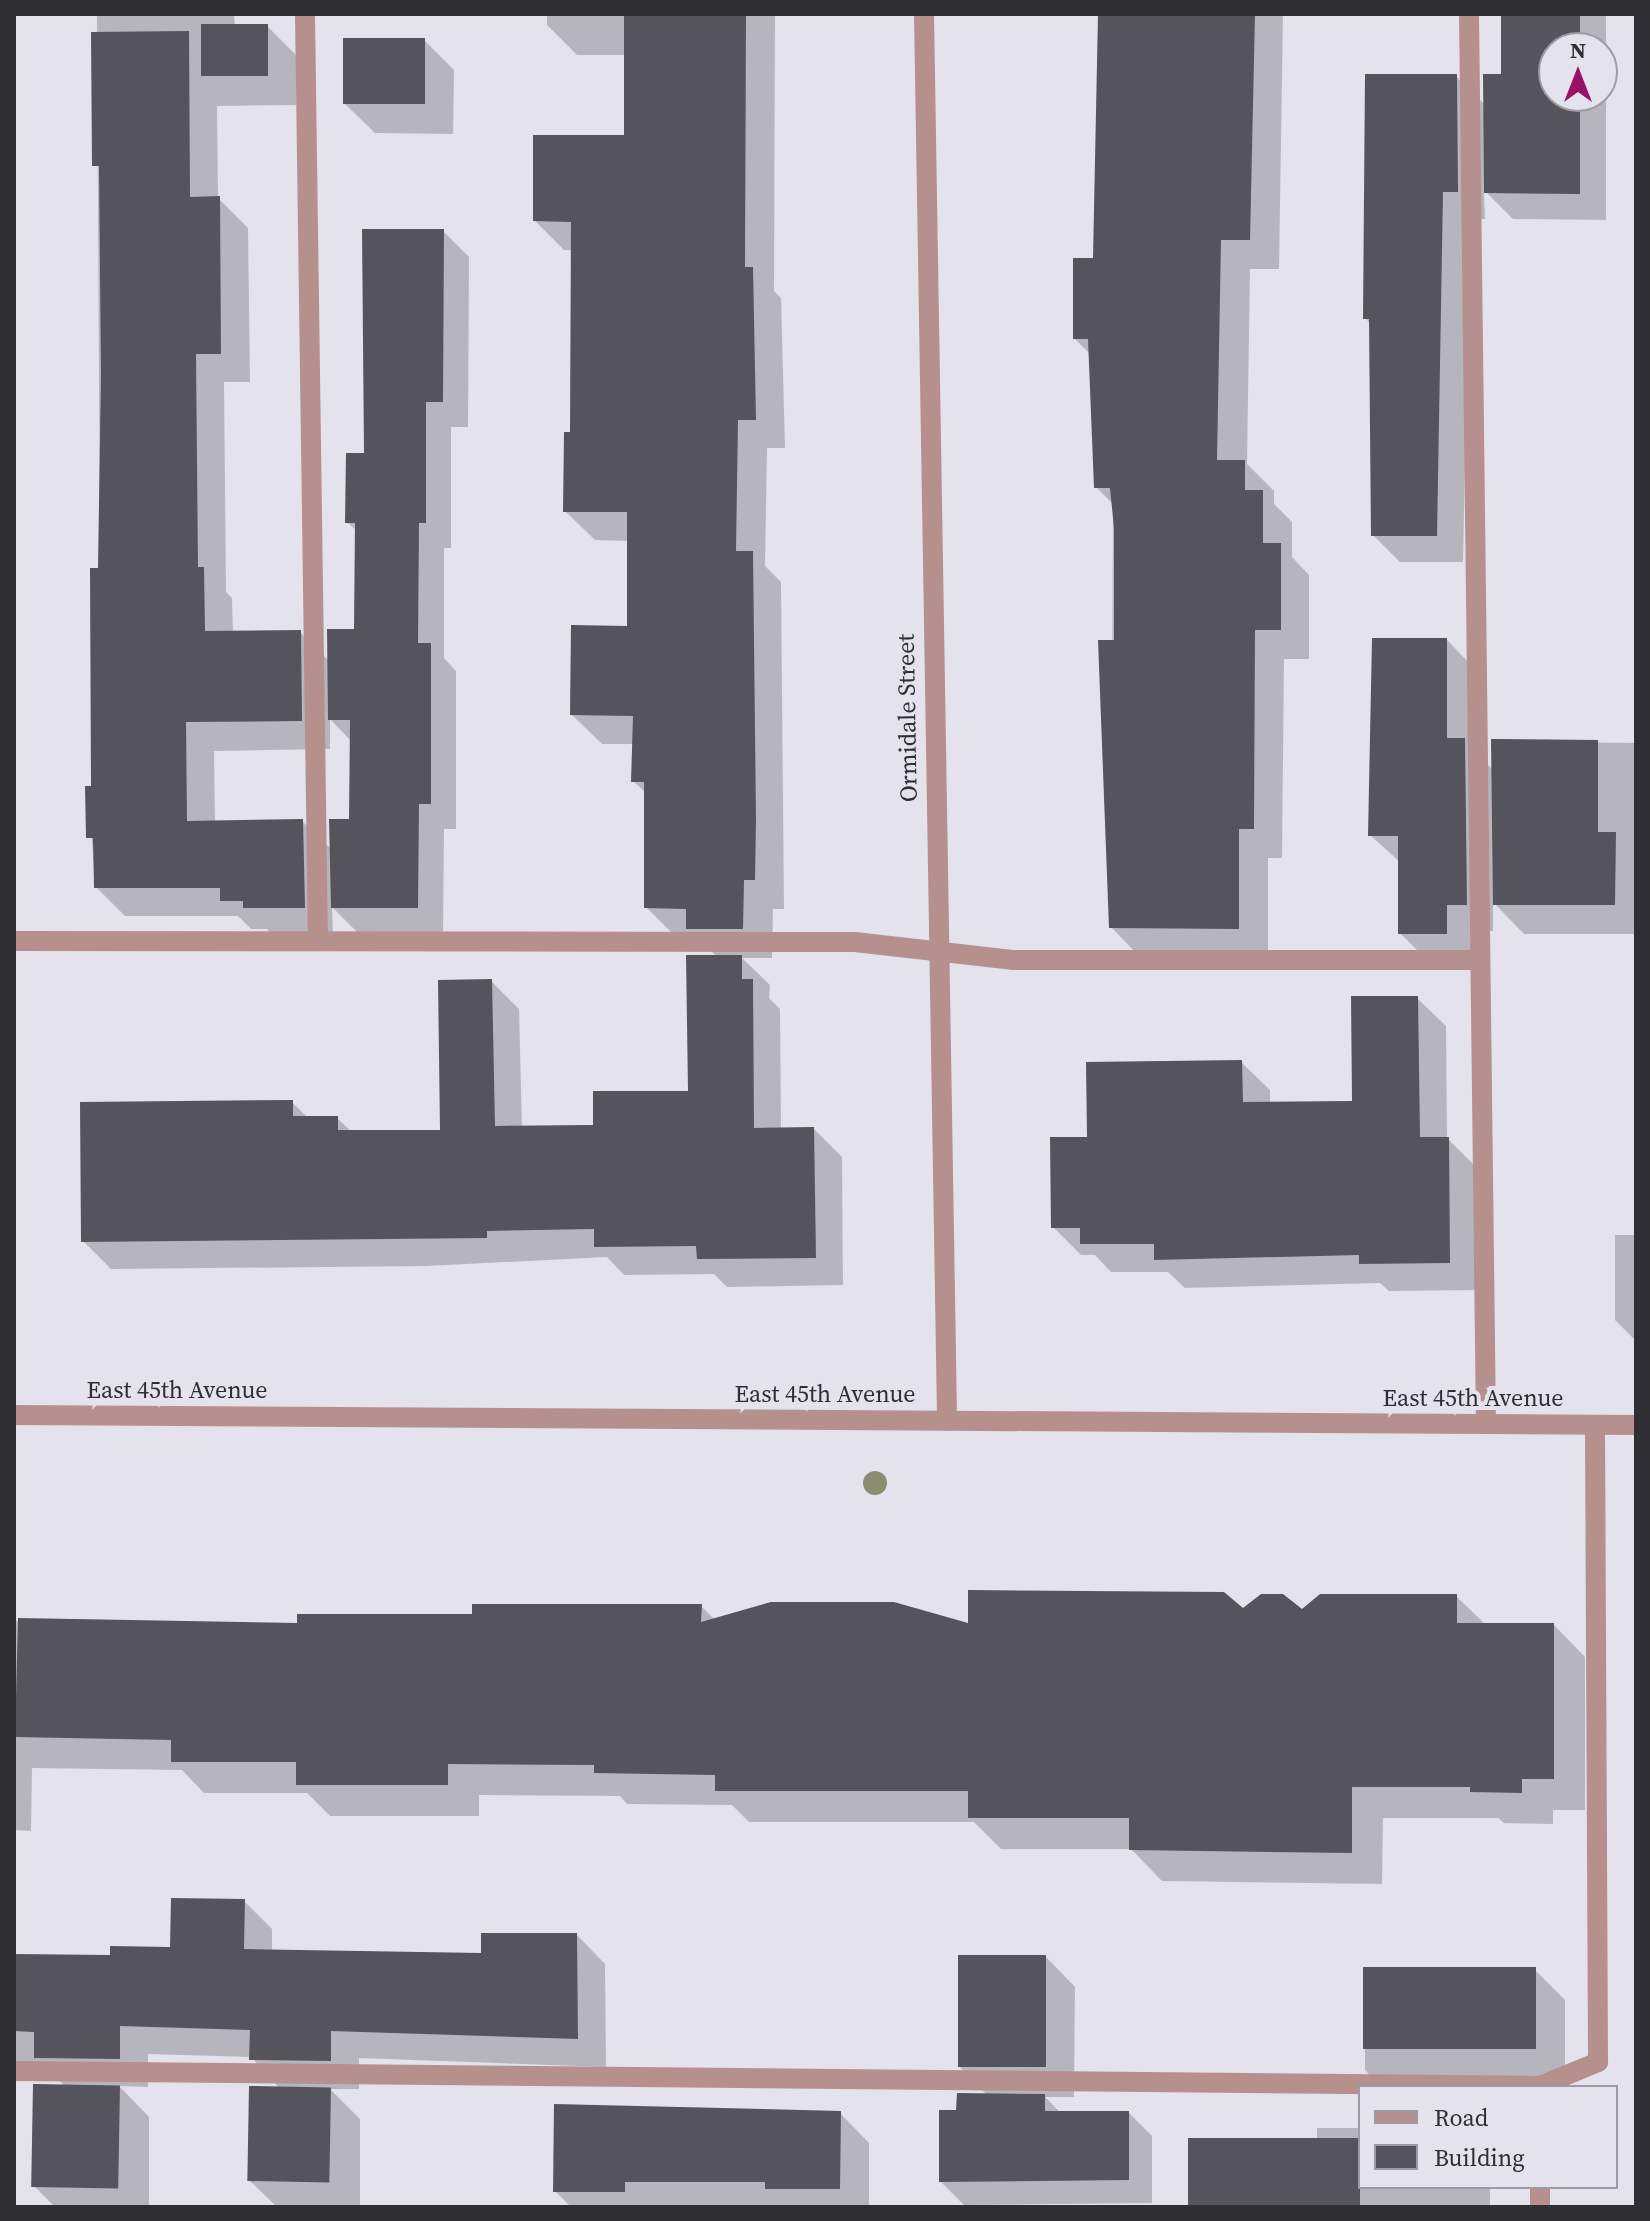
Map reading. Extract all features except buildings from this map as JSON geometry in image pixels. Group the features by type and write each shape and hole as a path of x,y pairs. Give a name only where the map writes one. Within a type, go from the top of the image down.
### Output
{"street":[{"path":"305,14 318,940"},
{"name":"Ormidale Street","path":"924,14 936,952 947,1421"},
{"path":"1469,14 1486,1424"},
{"path":"14,941 855,942 1012,960 1479,960"},
{"name":"East 45th Avenue","path":"14,1415 1636,1425"},
{"path":"1542,2085 1598,2062 1595,1425"},
{"path":"14,2071 1438,2085"}]}
